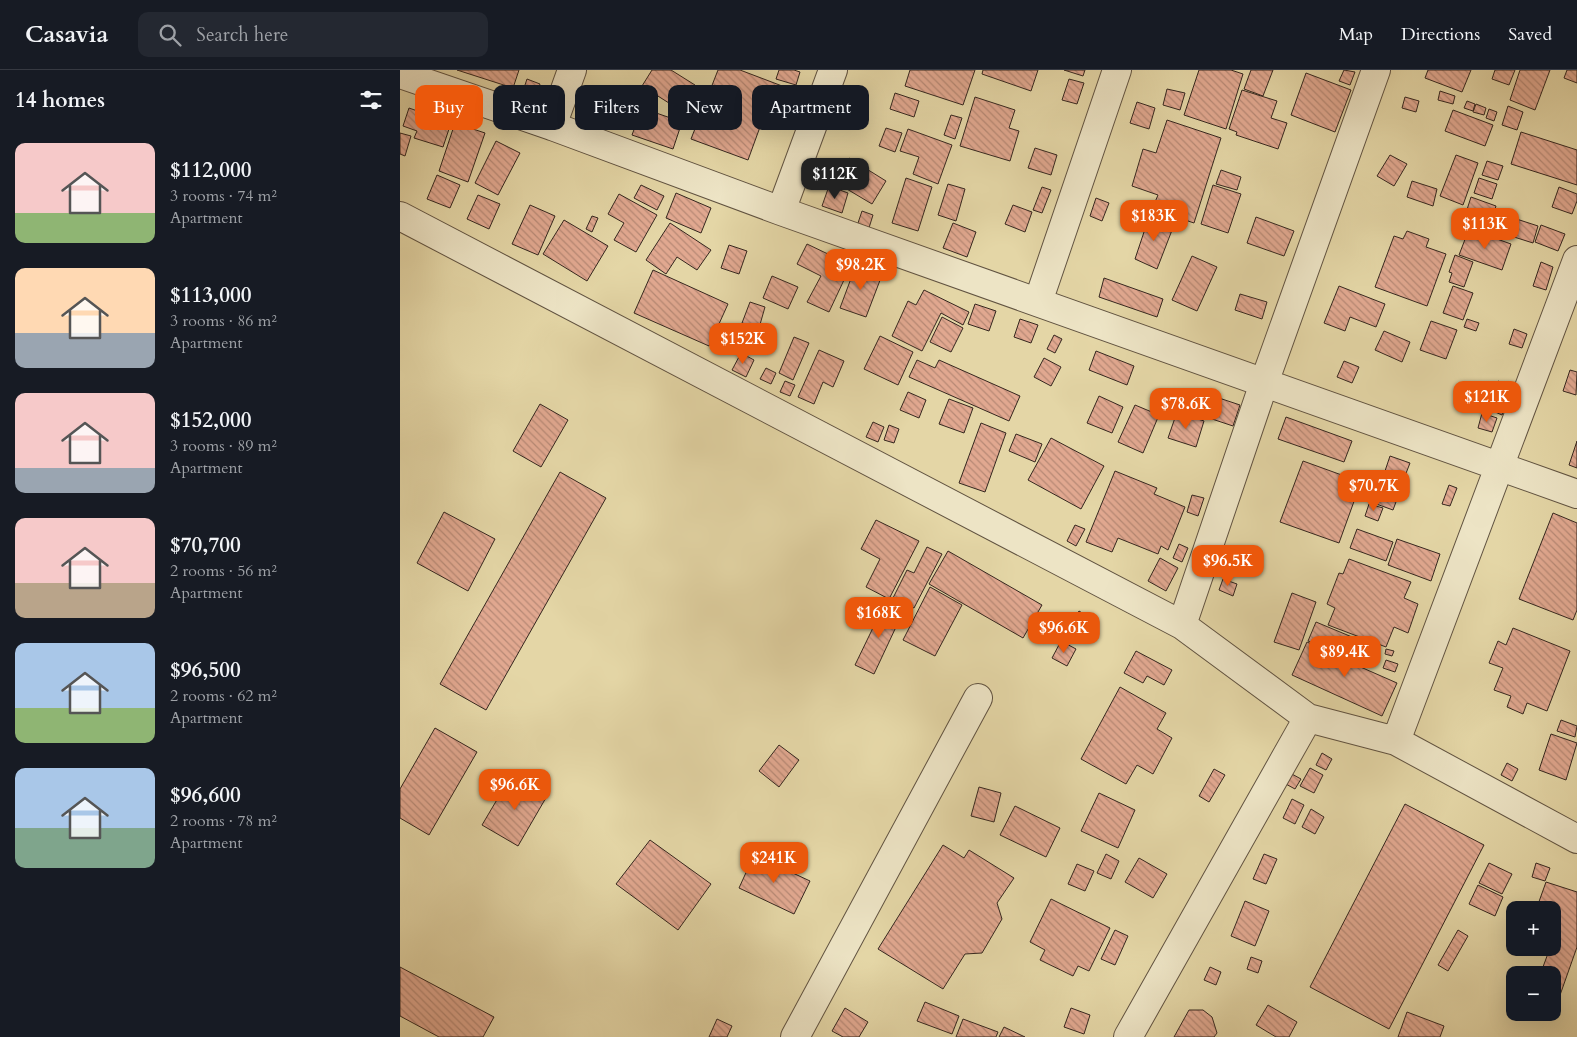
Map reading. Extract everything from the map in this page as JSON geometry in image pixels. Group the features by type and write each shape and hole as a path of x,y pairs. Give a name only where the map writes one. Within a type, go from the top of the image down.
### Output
{"street":[{"path":"565,90 572,70"},
{"path":"781,211 834,70"},
{"path":"1038,302 1117,70"},
{"path":"1182,625 1264,383 1376,70"},
{"path":"400,74 493,106"},
{"path":"563,130 781,211 1577,494"},
{"path":"400,216 1182,625 1308,718 1396,742 1577,840"},
{"path":"1396,742 1577,260"},
{"path":"795,1037 978,698"},
{"path":"1128,1037 1308,718"}],"building":[{"path":"457,70 519,70 514,85 504,85"},
{"path":"652,70 671,70 695,85 668,85 668,102 658,96 658,85 643,85"},
{"path":"718,70 740,70 779,85 752,85 752,130 759,130 748,160 691,139 695,130 742,130 742,85 712,85"},
{"path":"779,70 800,72 796,85 776,79"},
{"path":"910,70 975,70 963,105 905,86"},
{"path":"983,70 1038,70 1031,91 982,74"},
{"path":"1064,70 1085,70 1083,76"},
{"path":"1199,70 1231,70 1243,74 1226,129 1184,115"},
{"path":"1251,70 1273,70 1263,96 1244,89"},
{"path":"1344,70 1355,72 1350,85 1339,81"},
{"path":"1428,70 1471,70 1462,92 1425,78"},
{"path":"1495,70 1515,70 1509,85 1492,79"},
{"path":"1520,70 1550,70 1535,110 1510,100"},
{"path":"1567,70 1577,70 1577,83 1564,78"},
{"path":"1306,73 1351,90 1335,132 1291,115"},
{"path":"527,79 540,84 540,85 525,85"},
{"path":"1069,79 1084,83 1077,104 1062,100"},
{"path":"1167,89 1185,93 1180,110 1163,105"},
{"path":"1242,90 1277,101 1271,118 1287,123 1278,149 1236,135 1237,132 1229,129"},
{"path":"1440,91 1455,96 1453,104 1438,100"},
{"path":"895,93 919,101 914,117 890,109"},
{"path":"975,97 1015,110 1009,128 1019,131 1010,161 960,146"},
{"path":"1405,97 1419,101 1416,112 1402,108"},
{"path":"1467,101 1475,104 1473,111 1464,108"},
{"path":"1137,102 1155,108 1149,129 1130,123"},
{"path":"1476,104 1486,108 1484,115 1473,112"},
{"path":"1508,106 1523,112 1517,130 1502,125"},
{"path":"409,108 415,110 415,130 449,130 443,147 414,138 417,131 403,126"},
{"path":"1489,109 1497,112 1494,121 1486,118"},
{"path":"1453,110 1493,125 1485,146 1445,131"},
{"path":"658,114 668,117 668,130 679,130 673,149 632,135 634,130 658,130"},
{"path":"951,115 962,118 955,139 944,135"},
{"path":"1167,120 1221,138 1194,223 1152,209 1158,195 1132,186 1143,149 1156,153"},
{"path":"886,128 902,133 895,152 879,146"},
{"path":"908,129 952,145 938,184 913,174 919,157 900,151"},
{"path":"453,130 476,130 485,133 468,182 439,171"},
{"path":"1521,132 1577,150 1577,185 1511,164"},
{"path":"400,133 411,136 405,156 400,154"},
{"path":"496,141 520,153 498,195 475,183"},
{"path":"1035,148 1057,155 1051,175 1028,168"},
{"path":"1390,155 1407,164 1394,186 1377,176"},
{"path":"1456,155 1478,163 1463,205 1440,196"},
{"path":"849,158 886,181 872,204 835,182"},
{"path":"1487,161 1503,166 1498,180 1482,175"},
{"path":"1221,170 1241,177 1237,190 1216,184"},
{"path":"437,175 460,185 450,208 427,199"},
{"path":"906,178 932,187 918,231 892,223"},
{"path":"1479,178 1497,184 1492,199 1474,193"},
{"path":"1412,181 1437,189 1433,206 1407,197"},
{"path":"948,184 965,189 956,221 938,215"},
{"path":"641,185 664,196 657,210 634,198"},
{"path":"1213,185 1241,194 1228,233 1201,224"},
{"path":"829,186 848,193 842,213 822,206"},
{"path":"1042,187 1051,190 1042,213 1033,210"},
{"path":"1559,187 1577,194 1577,201 1572,214 1552,207"},
{"path":"676,193 711,208 701,233 666,218"},
{"path":"619,194 657,215 636,252 614,240 624,223 608,214"},
{"path":"478,195 500,204 489,229 467,219"},
{"path":"1471,197 1496,206 1489,228 1464,219"},
{"path":"1096,198 1109,203 1102,221 1090,216"},
{"path":"530,205 555,216 538,255 512,244"},
{"path":"1013,205 1032,212 1025,232 1005,224"},
{"path":"862,211 873,215 868,231 857,226"},
{"path":"1498,213 1538,226 1533,243 1492,230"},
{"path":"592,216 598,218 592,232 586,229"},
{"path":"1149,217 1174,225 1157,269 1135,259"},
{"path":"1256,217 1294,231 1284,256 1247,243"},
{"path":"564,220 608,246 587,281 543,254"},
{"path":"670,223 711,250 697,270 677,257 666,274 646,260"},
{"path":"953,223 976,232 967,257 943,248"},
{"path":"1541,225 1565,234 1558,251 1535,242"},
{"path":"1469,229 1511,244 1502,270 1459,255"},
{"path":"1407,231 1429,239 1426,247 1446,254 1427,306 1375,287 1394,236 1403,239"},
{"path":"807,244 851,265 829,312 807,302 821,276 797,264"},
{"path":"729,245 747,251 739,274 721,268"},
{"path":"1455,255 1473,262 1464,287 1449,282 1452,273 1449,272"},
{"path":"1192,256 1217,267 1197,311 1172,300"},
{"path":"1541,262 1553,267 1546,290 1533,286"},
{"path":"856,265 882,275 866,317 840,308"},
{"path":"653,270 728,304 709,346 634,313"},
{"path":"772,276 798,287 788,309 763,298"},
{"path":"1104,278 1163,299 1157,317 1099,297"},
{"path":"1339,286 1385,304 1376,327 1350,317 1345,331 1324,323"},
{"path":"1453,286 1473,293 1463,320 1443,313"},
{"path":"924,290 969,312 963,325 941,313 922,351 892,336 908,301 916,305"},
{"path":"1240,294 1267,302 1262,319 1235,310"},
{"path":"750,302 765,307 759,328 742,323"},
{"path":"975,304 996,311 989,331 968,324"},
{"path":"942,317 963,328 951,352 930,342"},
{"path":"1020,319 1038,325 1031,343 1014,337"},
{"path":"1467,319 1479,323 1476,331 1464,327"},
{"path":"1431,321 1457,330 1446,359 1420,350"},
{"path":"1514,329 1527,334 1522,348 1509,344"},
{"path":"1384,331 1410,342 1402,362 1375,350"},
{"path":"1054,335 1062,339 1055,353 1047,349"},
{"path":"880,336 913,352 898,385 864,369"},
{"path":"794,337 809,343 793,380 779,373"},
{"path":"819,350 844,361 833,387 823,382 814,404 798,397"},
{"path":"1096,351 1134,366 1127,385 1089,370"},
{"path":"741,353 754,360 746,377 732,370"},
{"path":"1044,358 1061,367 1051,386 1034,377"},
{"path":"917,360 935,368 939,360 1020,396 1009,421 909,377"},
{"path":"1344,361 1359,367 1352,383 1337,377"},
{"path":"766,368 776,373 771,384 760,379"},
{"path":"1570,370 1577,372 1576,395 1563,391"},
{"path":"785,381 795,385 790,396 780,392"},
{"path":"1498,381 1514,388 1502,415 1486,408"},
{"path":"908,392 926,400 919,418 900,410"},
{"path":"1201,392 1240,405 1233,426 1194,413"},
{"path":"1099,396 1123,407 1112,433 1087,423"},
{"path":"949,399 973,408 964,433 939,424"},
{"path":"540,404 568,420 541,467 513,451"},
{"path":"1135,405 1159,415 1143,453 1118,442"},
{"path":"1177,412 1204,421 1196,447 1168,438"},
{"path":"1482,413 1497,418 1492,432 1478,428"},
{"path":"1286,417 1352,441 1344,462 1278,439"},
{"path":"873,422 884,427 878,442 866,437"},
{"path":"981,423 1006,433 985,492 959,483"},
{"path":"889,425 899,429 894,443 884,440"},
{"path":"1016,434 1042,444 1035,462 1009,451"},
{"path":"1051,438 1104,466 1081,509 1028,480"},
{"path":"1577,441 1577,468 1569,465"},
{"path":"1390,456 1410,463 1403,481 1384,474"},
{"path":"1303,461 1361,482 1339,543 1280,522"},
{"path":"1115,471 1157,488 1154,494 1185,507 1168,550 1161,546 1158,554 1118,538 1112,552 1086,542"},
{"path":"560,472 606,498 486,710 440,684"},
{"path":"1378,474 1403,483 1393,510 1368,501"},
{"path":"1449,485 1457,488 1450,506 1442,504"},
{"path":"1192,495 1204,498 1198,516 1187,512"},
{"path":"1369,504 1383,508 1378,521 1365,516"},
{"path":"444,512 495,539 468,591 417,563"},
{"path":"1553,513 1577,523 1577,610 1573,620 1519,599"},
{"path":"876,520 919,541 889,599 866,587 880,559 861,549"},
{"path":"1075,525 1085,529 1076,546 1067,541"},
{"path":"1357,529 1393,542 1386,561 1350,548"},
{"path":"1397,539 1440,554 1431,581 1388,565"},
{"path":"1179,544 1188,548 1182,562 1173,558"},
{"path":"927,547 942,554 914,608 893,598 907,570 914,573"},
{"path":"948,551 1042,605 1023,638 929,584"},
{"path":"1160,558 1178,568 1166,591 1148,581"},
{"path":"1349,559 1411,582 1404,598 1418,604 1408,633 1394,627 1386,647 1328,625 1335,608 1327,604 1339,573 1343,574"},
{"path":"1223,579 1237,584 1233,596 1219,590"},
{"path":"930,587 962,605 935,656 903,640"},
{"path":"1292,593 1316,602 1299,650 1274,642"},
{"path":"885,603 903,612 874,674 855,665"},
{"path":"1079,611 1090,618 1082,633 1070,626"},
{"path":"1316,622 1352,637 1347,649 1343,647 1340,654 1308,641"},
{"path":"1513,628 1570,651 1547,711 1527,703 1523,714 1507,707 1511,696 1494,690 1503,668 1489,663 1498,641 1506,645"},
{"path":"1061,641 1076,649 1067,666 1052,658"},
{"path":"1307,642 1341,657 1345,650 1359,656 1356,665 1397,683 1382,716 1292,675"},
{"path":"1386,649 1394,651 1392,656 1385,654"},
{"path":"1136,651 1172,670 1164,685 1147,676 1143,683 1124,673"},
{"path":"1386,660 1398,664 1395,672 1383,668"},
{"path":"1120,687 1166,713 1157,729 1172,738 1153,774 1137,765 1126,784 1081,759"},
{"path":"1561,720 1577,726 1575,737 1557,731"},
{"path":"435,728 477,752 429,835 400,818 400,789"},
{"path":"1551,734 1577,743 1566,780 1539,770"},
{"path":"779,745 799,760 779,787 759,771"},
{"path":"1322,753 1332,759 1326,770 1316,765"},
{"path":"1507,763 1518,769 1512,781 1501,775"},
{"path":"1310,768 1323,775 1314,793 1300,786"},
{"path":"1214,769 1225,775 1209,802 1199,796"},
{"path":"1290,773 1301,779 1295,789 1284,783"},
{"path":"511,776 547,796 518,846 482,825"},
{"path":"979,787 1001,793 994,822 971,816"},
{"path":"1099,793 1135,810 1118,848 1081,831"},
{"path":"1292,799 1304,805 1295,824 1283,818"},
{"path":"1405,804 1484,845 1389,1029 1310,987"},
{"path":"1015,806 1060,828 1046,857 1000,835"},
{"path":"1311,809 1324,817 1315,834 1302,827"},
{"path":"650,840 711,884 678,930 616,884"},
{"path":"943,845 964,858 969,850 1014,878 997,903 1002,919 982,953 965,954 943,989 878,949"},
{"path":"1106,854 1119,861 1111,879 1097,873"},
{"path":"1264,854 1277,859 1266,884 1253,879"},
{"path":"754,855 810,881 794,914 739,888"},
{"path":"1139,858 1167,874 1153,898 1125,882"},
{"path":"1489,863 1512,874 1502,894 1479,883"},
{"path":"1536,863 1550,868 1545,881 1532,877"},
{"path":"1077,864 1094,871 1085,891 1068,884"},
{"path":"1546,882 1577,892 1577,947 1561,992 1561,966 1543,966 1547,956 1561,956 1561,901 1539,901"},
{"path":"1478,885 1503,897 1495,916 1469,904"},
{"path":"1051,899 1110,928 1089,971 1078,966 1073,976 1040,960 1045,950 1030,942"},
{"path":"1245,901 1269,911 1255,946 1231,936"},
{"path":"1115,930 1128,936 1115,965 1101,959"},
{"path":"1458,930 1468,936 1448,971 1438,965"},
{"path":"1251,957 1262,961 1258,973 1247,969"},
{"path":"400,967 494,1017 483,1037 439,1037 400,1016"},
{"path":"1210,967 1221,972 1216,985 1204,980"},
{"path":"925,1002 959,1016 952,1034 917,1021"},
{"path":"1268,1005 1297,1022 1289,1037 1276,1037 1256,1025"},
{"path":"845,1008 868,1022 859,1037 843,1037 832,1031"},
{"path":"1071,1008 1090,1015 1084,1034 1064,1027"},
{"path":"1189,1010 1203,1010 1212,1017 1217,1033 1214,1037 1174,1037"},
{"path":"1407,1012 1444,1026 1440,1037 1398,1037"},
{"path":"717,1019 732,1026 727,1037 709,1037"},
{"path":"963,1019 998,1032 996,1037 956,1037"},
{"path":"1004,1027 1025,1037 999,1037"}]}
